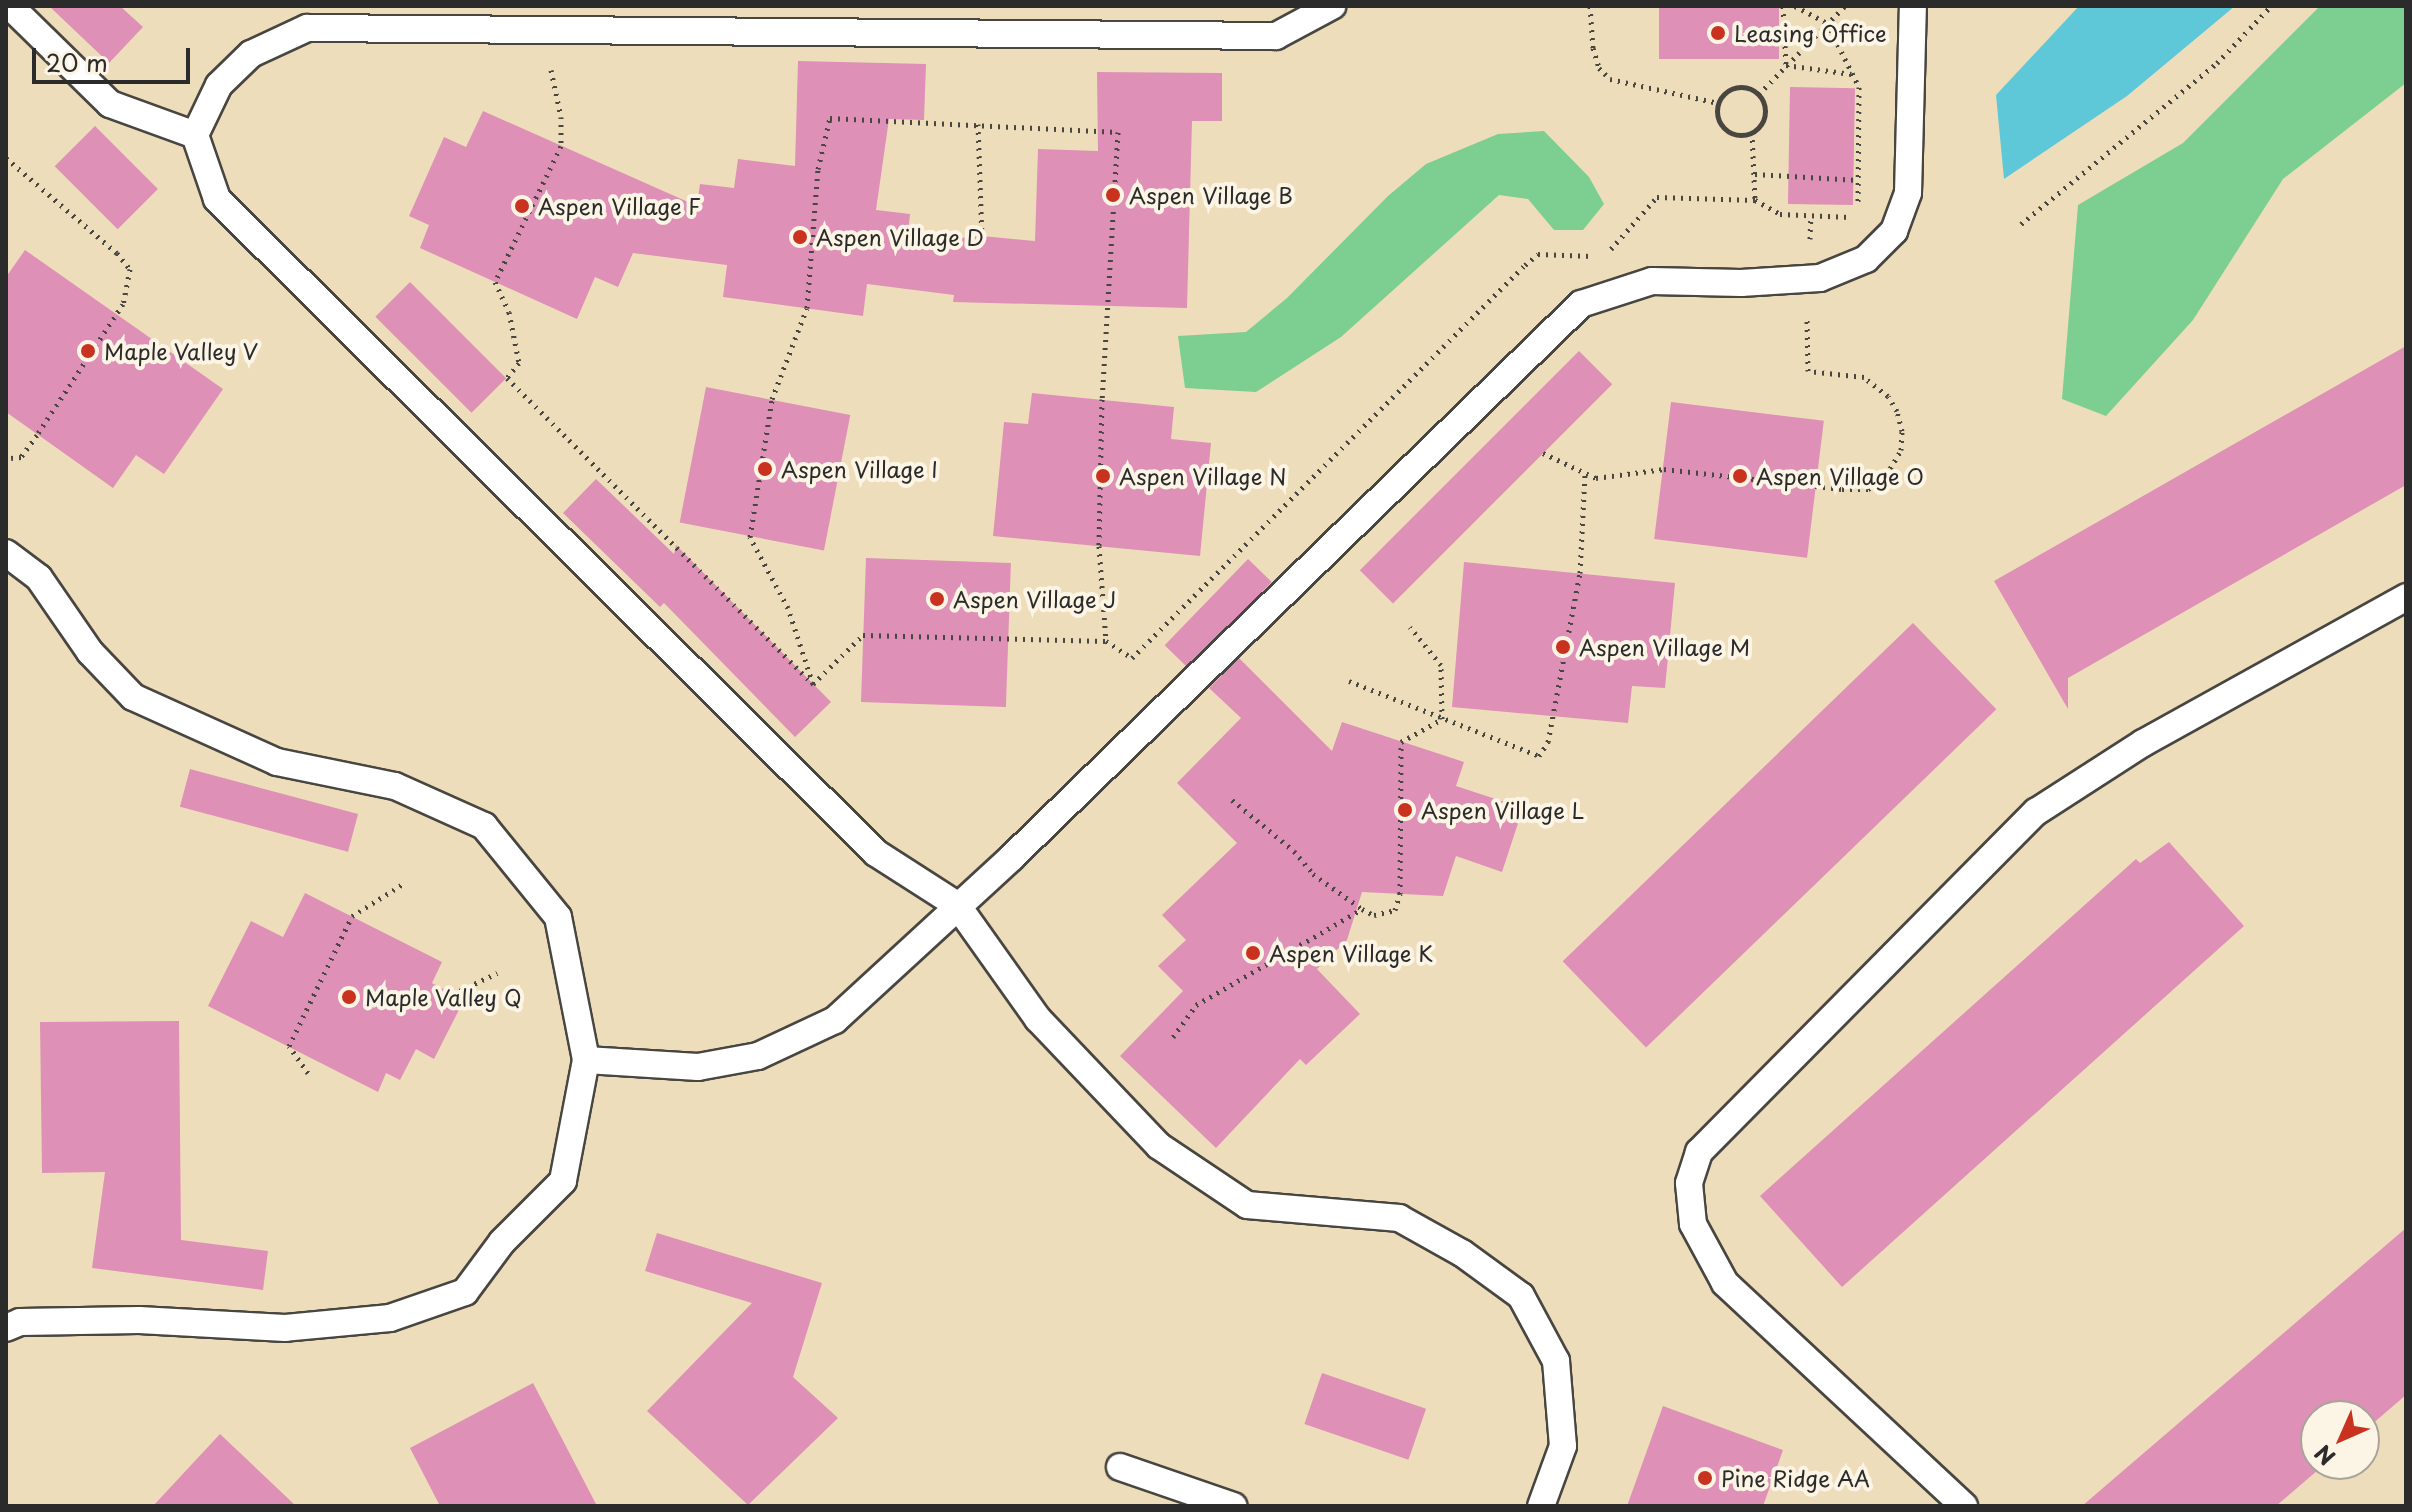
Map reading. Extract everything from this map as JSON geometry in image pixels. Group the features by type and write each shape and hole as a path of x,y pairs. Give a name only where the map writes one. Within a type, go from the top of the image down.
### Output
{"lane":[{"path":"10,6 110,104 195,135"},
{"path":"1332,6 1276,36 307,28 251,54 219,85 195,135 217,199 876,853 957,905 1038,1019 1159,1146 1247,1205 1399,1218 1462,1253 1521,1296 1556,1361 1563,1446 1541,1506"},
{"path":"586,1060 698,1067 758,1056 835,1020 1011,858 1581,304 1652,281 1741,283 1820,278 1866,259 1894,231 1908,193 1912,146 1913,6"},
{"path":"6,553 39,578 90,652 133,697 277,762 395,786 484,826 558,917 586,1060 563,1181 502,1242 465,1292 390,1318 285,1328 139,1320 20,1322 6,1328"},
{"path":"1964,1506 1725,1283 1693,1224 1689,1183 1699,1152 2036,812 2143,743 2406,597"},
{"path":"1120,1467 1233,1506"}],"path":[{"path":"1590,6 1593,48 1599,68 1610,79 1718,103"},
{"path":"1783,6 1786,65"},
{"path":"813,684 863,635 1106,641 1132,658 1538,254 1605,256 1657,197 1755,200 1780,214 1848,218 1855,214 1859,206 1859,87 1827,23 1795,6"},
{"path":"1758,94 1845,6"},
{"path":"2021,224 2217,63 2271,6"},
{"path":"542,30 561,117 561,146 495,282 509,312 519,363 507,378 813,684"},
{"path":"1786,65 1852,74"},
{"path":"1748,88 1758,94 1765,117 1752,132 1736,134 1724,126 1718,103 1733,89 1748,88"},
{"path":"813,684 788,608 750,537 772,399 807,308 818,169 830,118 1118,132 1102,399 1099,546 1106,641"},
{"path":"978,124 982,236"},
{"path":"1752,132 1755,200"},
{"path":"6,158 117,253 130,269 123,304 29,446 21,457 11,458"},
{"path":"1755,174 1858,180"},
{"path":"1543,453 1596,478 1664,469 1842,489 1868,489 1882,482 1901,450 1902,431 1897,411 1888,396 1864,377 1808,371 1811,216"},
{"path":"1349,681 1539,756 1548,742 1580,573 1585,474"},
{"path":"1410,627 1441,665 1442,719"},
{"path":"1232,800 1294,851 1313,874 1362,909 1374,915 1395,910 1400,894 1401,742 1442,719"},
{"path":"308,1073 289,1046 352,916 403,884"},
{"path":"1173,1037 1196,1005 1362,909"},
{"path":"453,994 497,973"}],"green space":[{"path":"2320,6 2406,6 2406,83 2283,179 2193,320 2106,416 2062,399 2078,205 2183,143"},
{"path":"1544,131 1589,177 1604,204 1583,230 1554,230 1528,199 1499,195 1341,337 1256,392 1185,388 1178,336 1246,332 1287,298 1388,196 1426,164 1498,134"}],"water":[{"path":"2079,6 2235,6 2127,96 2004,179 1996,95"}],"building":[{"path":"49,6 120,6 143,27 109,63"},
{"name":"Leasing Office","path":"1659,6 1779,6 1779,59 1659,59"},
{"path":"798,61 926,64 924,120 889,119 876,210 910,214 907,243 982,236 1035,241 1038,149 1098,151 1097,72 1222,73 1222,121 1192,121 1187,308 953,302 954,295 867,284 863,316 723,297 727,265 633,253 618,287 595,277 577,319 420,248 429,225 409,216 444,137 466,147 483,111 697,206 700,184 734,188 738,159 795,166"},
{"path":"1790,87 1855,88 1853,205 1788,204"},
{"path":"95,126 158,189 118,229 55,166"},
{"name":"Maple Valley V","path":"25,250 223,389 164,474 136,455 113,488 6,412 6,277"},
{"path":"410,282 506,378 472,413 375,317"},
{"path":"2406,346 2406,485 2068,678 2068,709 1994,581"},
{"path":"1579,351 1612,384 1393,603 1360,570"},
{"name":"Aspen Village I","path":"706,387 850,415 824,551 680,522"},
{"name":"Aspen Village N","path":"1032,393 1174,407 1171,439 1211,443 1200,556 993,536 1004,422 1028,424"},
{"name":"Aspen Village O","path":"1671,402 1824,421 1807,558 1654,539"},
{"path":"596,479 674,554 676,545 831,702 795,737 664,603 660,607 563,513"},
{"name":"Aspen Village J","path":"866,558 1011,563 1006,707 861,702"},
{"path":"1248,559 1272,582 1188,668 1165,645"},
{"name":"Aspen Village M","path":"1464,562 1675,583 1665,688 1632,686 1628,723 1452,707"},
{"path":"1913,623 1996,709 1646,1048 1563,961"},
{"path":"1239,658 1332,751 1342,722 1464,762 1456,786 1523,808 1502,872 1456,856 1443,896 1362,892 1347,940 1317,969 1360,1014 1306,1065 1300,1059 1216,1148 1120,1056 1183,991 1158,966 1186,940 1162,915 1237,843 1177,783 1241,718 1209,688"},
{"path":"190,769 358,814 348,852 180,807"},
{"path":"2169,842 2244,926 1842,1287 1760,1196 2136,859 2140,863"},
{"name":"Maple Valley Q","path":"305,893 442,962 432,983 464,1000 434,1059 416,1049 400,1080 386,1073 378,1092 208,1006 251,921 283,937"},
{"path":"179,1021 181,1240 268,1251 263,1290 92,1268 105,1172 42,1173 40,1022"},
{"path":"2406,1228 2406,1395 2380,1417 2380,1400 2300,1400 2300,1480 2306,1480 2276,1506 2082,1506"},
{"path":"657,1233 822,1283 793,1377 838,1418 748,1505 647,1411 752,1303 645,1271"},
{"path":"1322,1373 1426,1409 1408,1460 1304,1424"},
{"path":"533,1383 597,1506 440,1506 410,1448"},
{"name":"Pine Ridge AA","path":"1663,1406 1783,1450 1763,1506 1627,1506"},
{"path":"220,1434 296,1506 153,1506"}],"place":[{"name":"Leasing Office","path":"1718,33"},
{"name":"Aspen Village B","path":"1113,195"},
{"name":"Aspen Village F","path":"522,206"},
{"name":"Aspen Village D","path":"800,237"},
{"name":"Maple Valley V","path":"88,351"},
{"name":"Aspen Village I","path":"765,469"},
{"name":"Aspen Village N","path":"1103,476"},
{"name":"Aspen Village O","path":"1740,476"},
{"name":"Aspen Village J","path":"937,599"},
{"name":"Aspen Village M","path":"1563,647"},
{"name":"Aspen Village L","path":"1405,810"},
{"name":"Aspen Village K","path":"1253,953"},
{"name":"Maple Valley Q","path":"349,997"},
{"name":"Pine Ridge AA","path":"1705,1478"}]}
